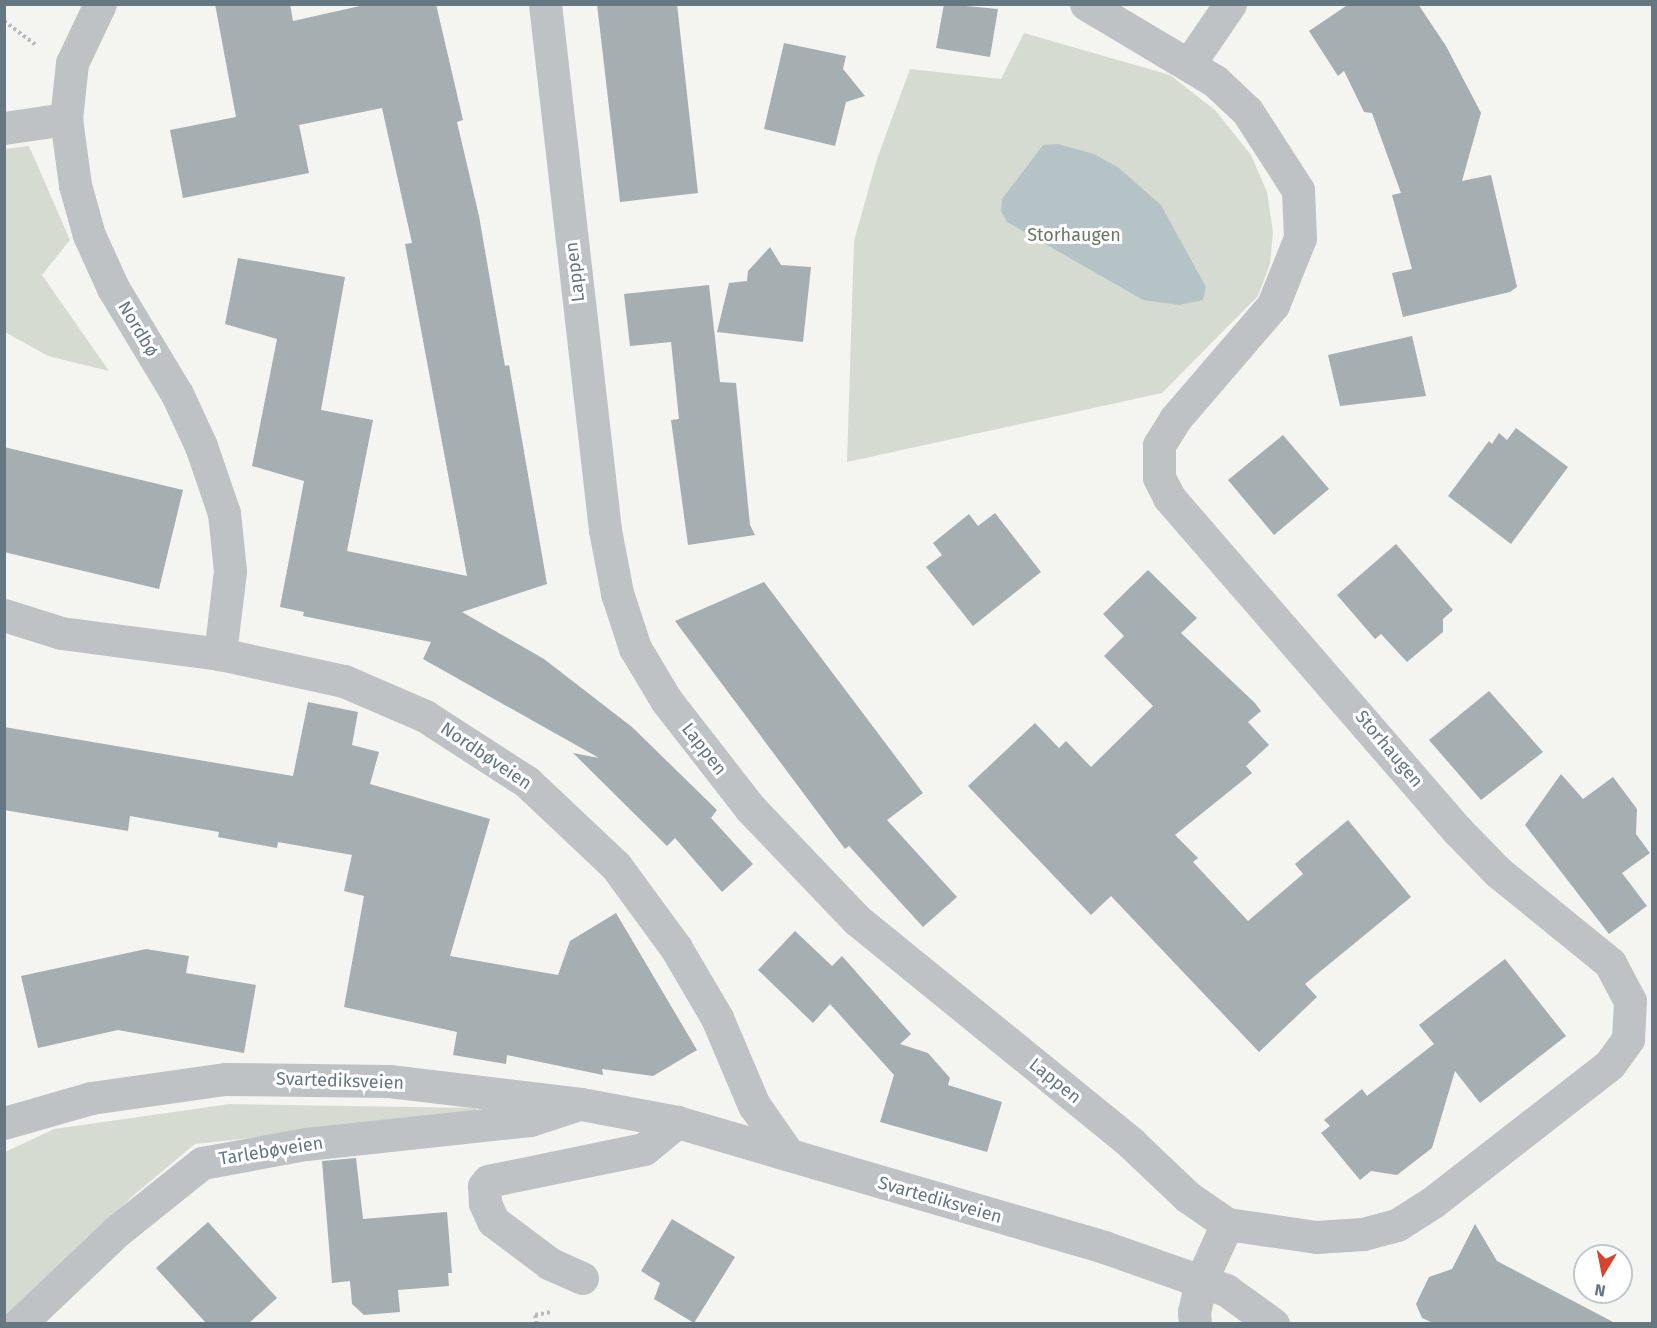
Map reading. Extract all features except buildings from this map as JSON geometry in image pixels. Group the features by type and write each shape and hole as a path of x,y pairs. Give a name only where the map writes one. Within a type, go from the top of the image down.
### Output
{"street":[{"name":"Nordbø","path":"100,4 72,63 66,119 75,185 89,235 113,288 177,394 201,446 224,513 230,571 220,654"},
{"name":"Lappen","path":"545,4 605,530 617,593 635,648 666,700 750,808 857,920 1131,1143 1188,1197 1227,1224"},
{"name":"Storhaugen","path":"1086,4 1215,81 1246,111 1298,190 1300,238 1273,305 1175,419 1159,445 1159,477 1193,529 1371,726 1457,830 1498,872 1610,963 1630,1001 1628,1039 1610,1064 1433,1202 1397,1225 1363,1234 1316,1237 1227,1224"},
{"path":"1189,64 1230,4"},
{"path":"4,128 66,119"},
{"name":"Nordbøveien","path":"4,615 61,633 220,654 344,681 425,716 526,782 616,866 676,948 717,1018 754,1105 788,1154"},
{"name":"Svartediksveien","path":"4,1123 91,1098 225,1079 389,1081 580,1104 677,1122 1104,1247 1226,1290 1273,1323"},
{"name":"Tarlebøveien","path":"20,1323 117,1231 202,1163 306,1144 530,1120 580,1104"},
{"path":"582,1278 549,1263 493,1221 485,1203 484,1186 488,1181 644,1149 677,1122"},
{"path":"1195,1323 1194,1312 1202,1281 1227,1224"}],"path":[{"path":"535,1315 537,1323"}],"green space":[{"name":"Storhaugen","path":"1024,33 1170,75 1215,110 1251,155 1267,192 1273,232 1270,264 1258,296 1162,393 847,462 854,241 877,159 910,69 1001,79"},
{"path":"29,146 70,240 42,275 109,371 48,356 5,332 5,149"},
{"path":"230,1104 477,1108 467,1119 395,1123 195,1144 135,1194 5,1321 5,1152 54,1129"}],"shaded area":[{"path":"1058,144 1094,154 1119,168 1161,205 1206,287 1203,300 1179,305 1143,300 1007,222 1001,211 1002,199 1043,145"}]}
